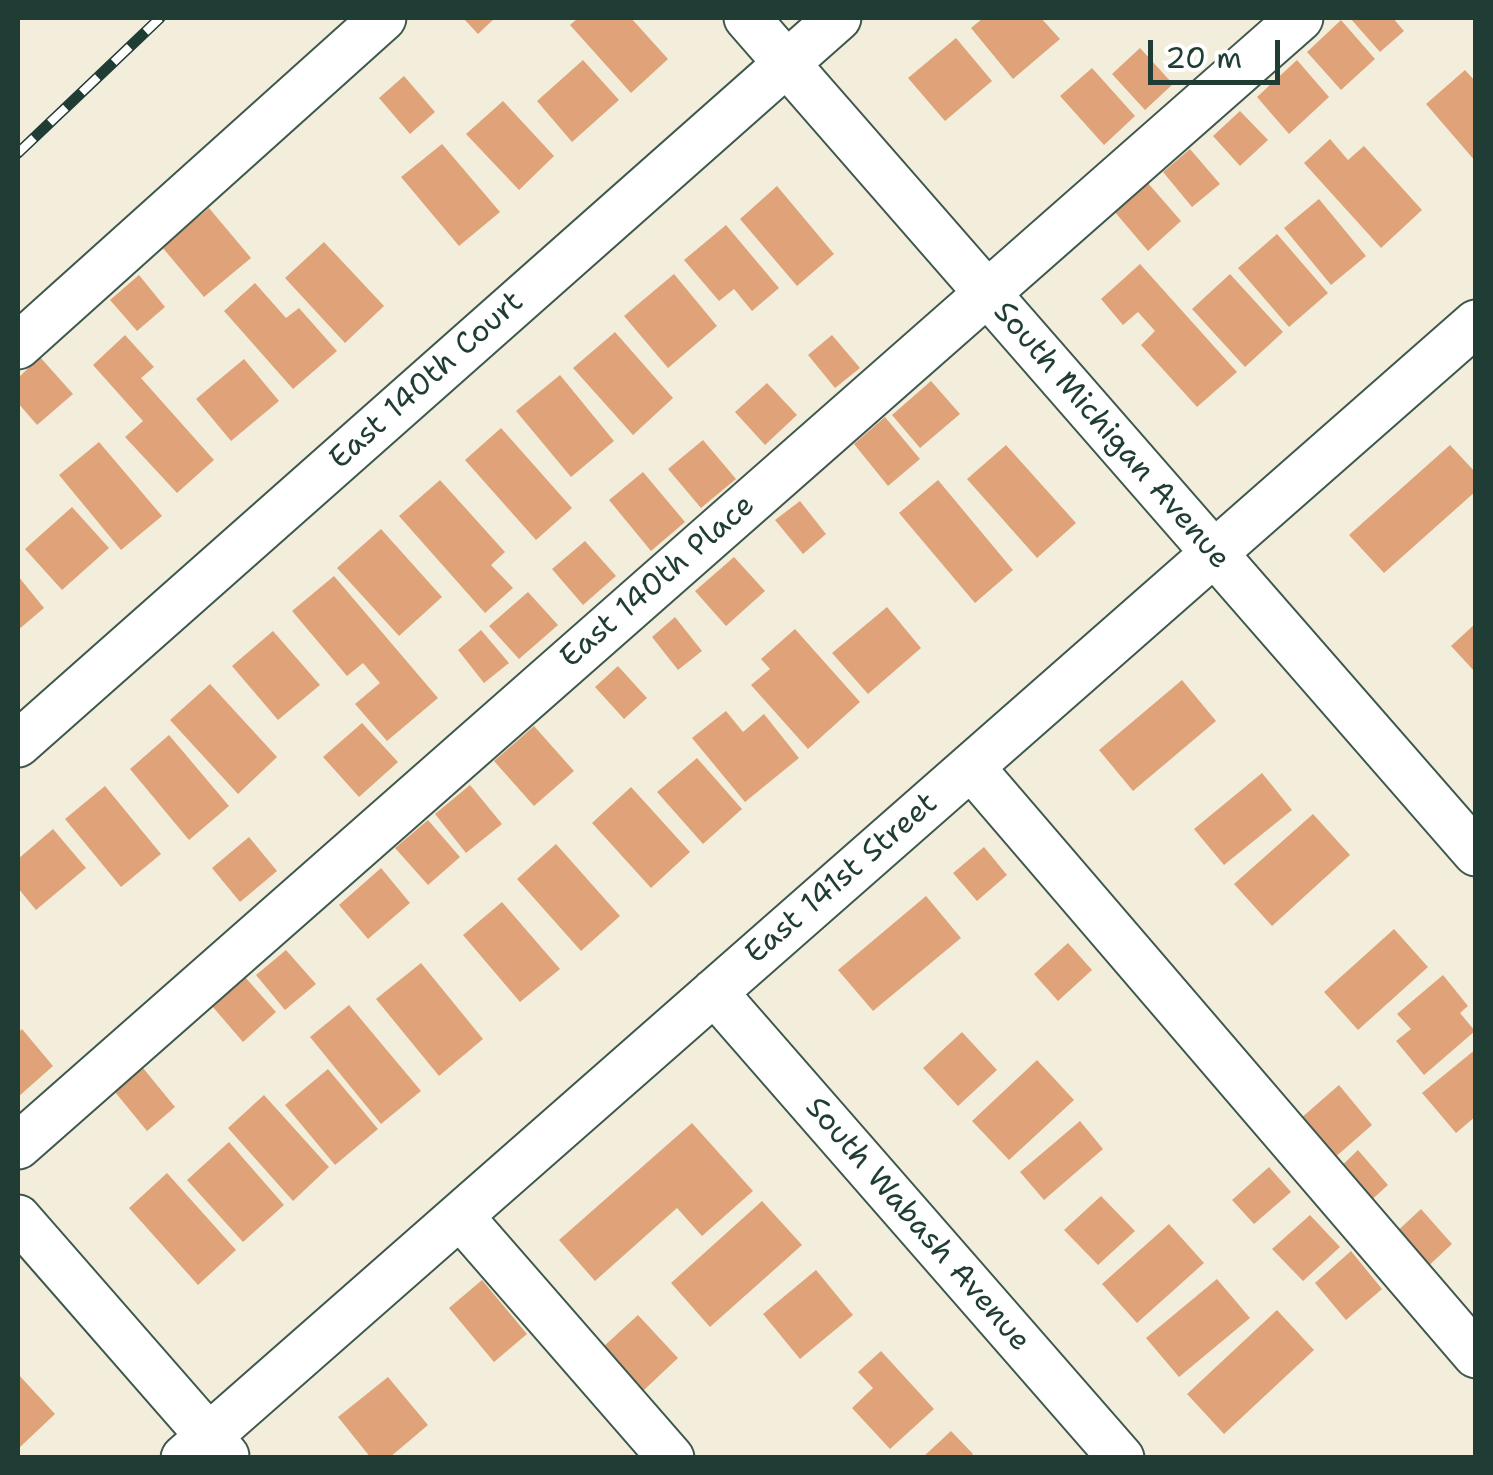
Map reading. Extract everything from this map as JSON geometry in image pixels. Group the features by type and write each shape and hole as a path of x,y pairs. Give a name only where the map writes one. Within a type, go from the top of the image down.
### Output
{"street":[{"path":"18,346 383,18"},
{"name":"South Michigan Avenue","path":"747,18 1476,853"},
{"name":"East 140th Court","path":"18,744 838,18"},
{"name":"East 140th Place","path":"18,1146 1300,18"},
{"name":"East 141st Street","path":"207,1450 460,1216 1214,554 1471,335"},
{"path":"971,766 1476,1355"},
{"name":"South Wabash Avenue","path":"714,992 1121,1458"},
{"path":"460,1216 670,1458"},
{"path":"18,1218 207,1450"}],"building":[{"path":"463,18 495,18 478,34"},
{"path":"578,18 631,18 668,59 631,93 570,25"},
{"path":"983,18 1041,18 1060,39 1013,79 971,28"},
{"path":"1350,18 1393,18 1404,31 1380,52"},
{"path":"1341,20 1375,59 1341,90 1307,52"},
{"path":"956,38 992,81 945,121 908,78"},
{"path":"1140,48 1173,84 1145,110 1112,74"},
{"path":"583,60 619,100 572,142 537,101"},
{"path":"1297,60 1329,97 1289,134 1257,97"},
{"path":"1092,68 1135,116 1104,145 1060,96"},
{"path":"1465,70 1476,82 1476,162 1426,104"},
{"path":"404,76 435,112 410,134 379,98"},
{"path":"503,101 554,156 519,190 466,134"},
{"path":"1240,111 1268,140 1240,166 1213,136"},
{"path":"1330,139 1348,160 1364,146 1422,210 1381,248 1304,163"},
{"path":"442,144 500,212 459,246 401,177"},
{"path":"1190,149 1220,184 1192,207 1163,172"},
{"path":"1147,182 1181,221 1148,251 1114,211"},
{"path":"777,186 834,254 797,286 740,219"},
{"path":"1319,199 1366,256 1331,285 1284,228"},
{"path":"209,208 251,258 204,297 162,247"},
{"path":"726,225 779,288 752,311 734,289 719,301 684,260"},
{"path":"1277,234 1328,293 1289,327 1238,268"},
{"path":"324,242 384,306 345,343 285,278"},
{"path":"1140,264 1237,372 1197,407 1141,345 1155,331 1138,312 1123,325 1101,299"},
{"path":"674,274 717,326 668,368 624,316"},
{"path":"1230,274 1283,332 1245,367 1192,309"},
{"path":"139,275 165,307 137,331 110,300"},
{"path":"255,283 286,318 299,308 337,351 293,389 224,311"},
{"path":"615,332 673,398 633,435 573,368"},
{"path":"125,335 154,367 141,378 214,460 177,493 125,437 143,421 93,365"},
{"path":"832,335 860,368 835,388 808,355"},
{"path":"40,357 73,394 37,425 18,403 18,378"},
{"path":"244,359 279,401 231,441 196,399"},
{"path":"560,375 614,441 571,477 516,411"},
{"path":"931,381 960,414 920,448 892,415"},
{"path":"767,383 797,415 765,445 735,412"},
{"path":"885,417 920,459 888,486 854,444"},
{"path":"501,428 572,508 536,540 465,460"},
{"path":"703,440 736,479 701,508 668,469"},
{"path":"99,442 162,516 121,550 59,475"},
{"path":"1006,445 1076,523 1037,558 967,479"},
{"path":"1450,445 1476,473 1476,491 1384,573 1349,535"},
{"path":"643,472 685,522 651,551 609,500"},
{"path":"440,480 505,552 491,565 513,588 485,613 399,516"},
{"path":"938,480 1013,570 975,603 899,513"},
{"path":"800,501 826,534 803,554 775,520"},
{"path":"72,507 109,548 62,590 25,549"},
{"path":"381,529 442,597 399,636 337,568"},
{"path":"585,541 616,576 583,605 552,569"},
{"path":"734,557 765,591 726,626 695,591"},
{"path":"18,576 44,608 18,630"},
{"path":"334,576 438,698 387,741 355,704 380,683 363,663 347,676 292,611"},
{"path":"528,592 558,625 519,659 489,626"},
{"path":"887,607 921,648 868,694 832,653"},
{"path":"675,617 702,651 678,670 652,637"},
{"path":"1476,623 1476,673 1451,646"},
{"path":"795,629 860,702 808,749 751,685 770,669 761,659"},
{"path":"481,630 509,663 484,683 458,650"},
{"path":"273,631 320,685 278,720 232,666"},
{"path":"618,666 647,698 624,719 595,687"},
{"path":"1182,680 1216,721 1133,791 1099,750"},
{"path":"210,684 277,757 238,794 170,720"},
{"path":"726,711 743,732 764,714 799,758 745,802 692,738"},
{"path":"362,723 398,762 359,797 323,757"},
{"path":"534,726 574,771 534,806 494,761"},
{"path":"169,735 229,806 189,840 130,769"},
{"path":"697,758 742,809 703,844 657,792"},
{"path":"1262,773 1292,810 1224,865 1194,829"},
{"path":"470,785 502,824 466,853 435,814"},
{"path":"105,786 161,854 121,887 65,819"},
{"path":"631,787 690,852 651,888 592,823"},
{"path":"1313,814 1350,855 1272,926 1234,884"},
{"path":"428,820 460,857 428,885 395,848"},
{"path":"53,829 86,868 36,910 18,888 18,859"},
{"path":"249,837 277,871 240,902 212,868"},
{"path":"556,844 620,916 581,951 517,879"},
{"path":"984,847 1007,875 977,901 953,873"},
{"path":"381,868 410,903 368,939 339,905"},
{"path":"926,896 961,938 873,1011 838,970"},
{"path":"502,902 560,969 520,1002 463,935"},
{"path":"1394,929 1428,967 1358,1030 1324,992"},
{"path":"1068,943 1092,970 1058,1001 1034,974"},
{"path":"286,950 316,984 285,1010 256,975"},
{"path":"421,963 483,1039 439,1076 376,999"},
{"path":"1443,975 1468,1006 1460,1013 1475,1031 1424,1075 1396,1041 1411,1029 1397,1014"},
{"path":"245,977 276,1012 243,1042 212,1006"},
{"path":"349,1005 421,1091 381,1124 310,1037"},
{"path":"22,1029 53,1066 18,1097 18,1033"},
{"path":"962,1032 997,1070 958,1106 923,1068"},
{"path":"1476,1049 1476,1116 1456,1133 1422,1093"},
{"path":"1037,1060 1074,1100 1009,1160 972,1121"},
{"path":"143,1068 175,1107 147,1131 115,1092"},
{"path":"328,1069 378,1129 335,1165 285,1105"},
{"path":"1339,1085 1372,1125 1333,1159 1300,1119"},
{"path":"264,1095 329,1167 293,1201 228,1128"},
{"path":"1080,1121 1103,1149 1044,1200 1020,1172"},
{"path":"692,1123 753,1191 702,1236 677,1208 595,1281 559,1240"},
{"path":"229,1142 284,1205 243,1242 187,1180"},
{"path":"1358,1150 1388,1185 1366,1205 1336,1171"},
{"path":"1269,1167 1291,1192 1254,1224 1232,1200"},
{"path":"167,1173 236,1250 198,1285 129,1208"},
{"path":"1101,1196 1135,1231 1098,1265 1064,1230"},
{"path":"762,1201 802,1245 710,1327 671,1283"},
{"path":"1421,1209 1452,1244 1423,1271 1392,1236"},
{"path":"1310,1215 1340,1247 1303,1281 1272,1249"},
{"path":"1169,1224 1204,1263 1137,1323 1102,1284"},
{"path":"1351,1251 1382,1289 1346,1320 1315,1283"},
{"path":"816,1270 853,1315 800,1359 763,1314"},
{"path":"1217,1279 1250,1318 1179,1377 1146,1338"},
{"path":"482,1280 527,1334 494,1362 449,1308"},
{"path":"1277,1310 1314,1350 1224,1434 1187,1394"},
{"path":"638,1315 678,1358 644,1390 603,1347"},
{"path":"881,1351 934,1409 890,1449 852,1408 873,1388 858,1372"},
{"path":"18,1374 55,1414 18,1449"},
{"path":"388,1377 428,1425 389,1458 371,1458 338,1417"},
{"path":"951,1431 973,1454 970,1458 922,1458"}],"railway":[{"path":"18,153 160,18"}]}
